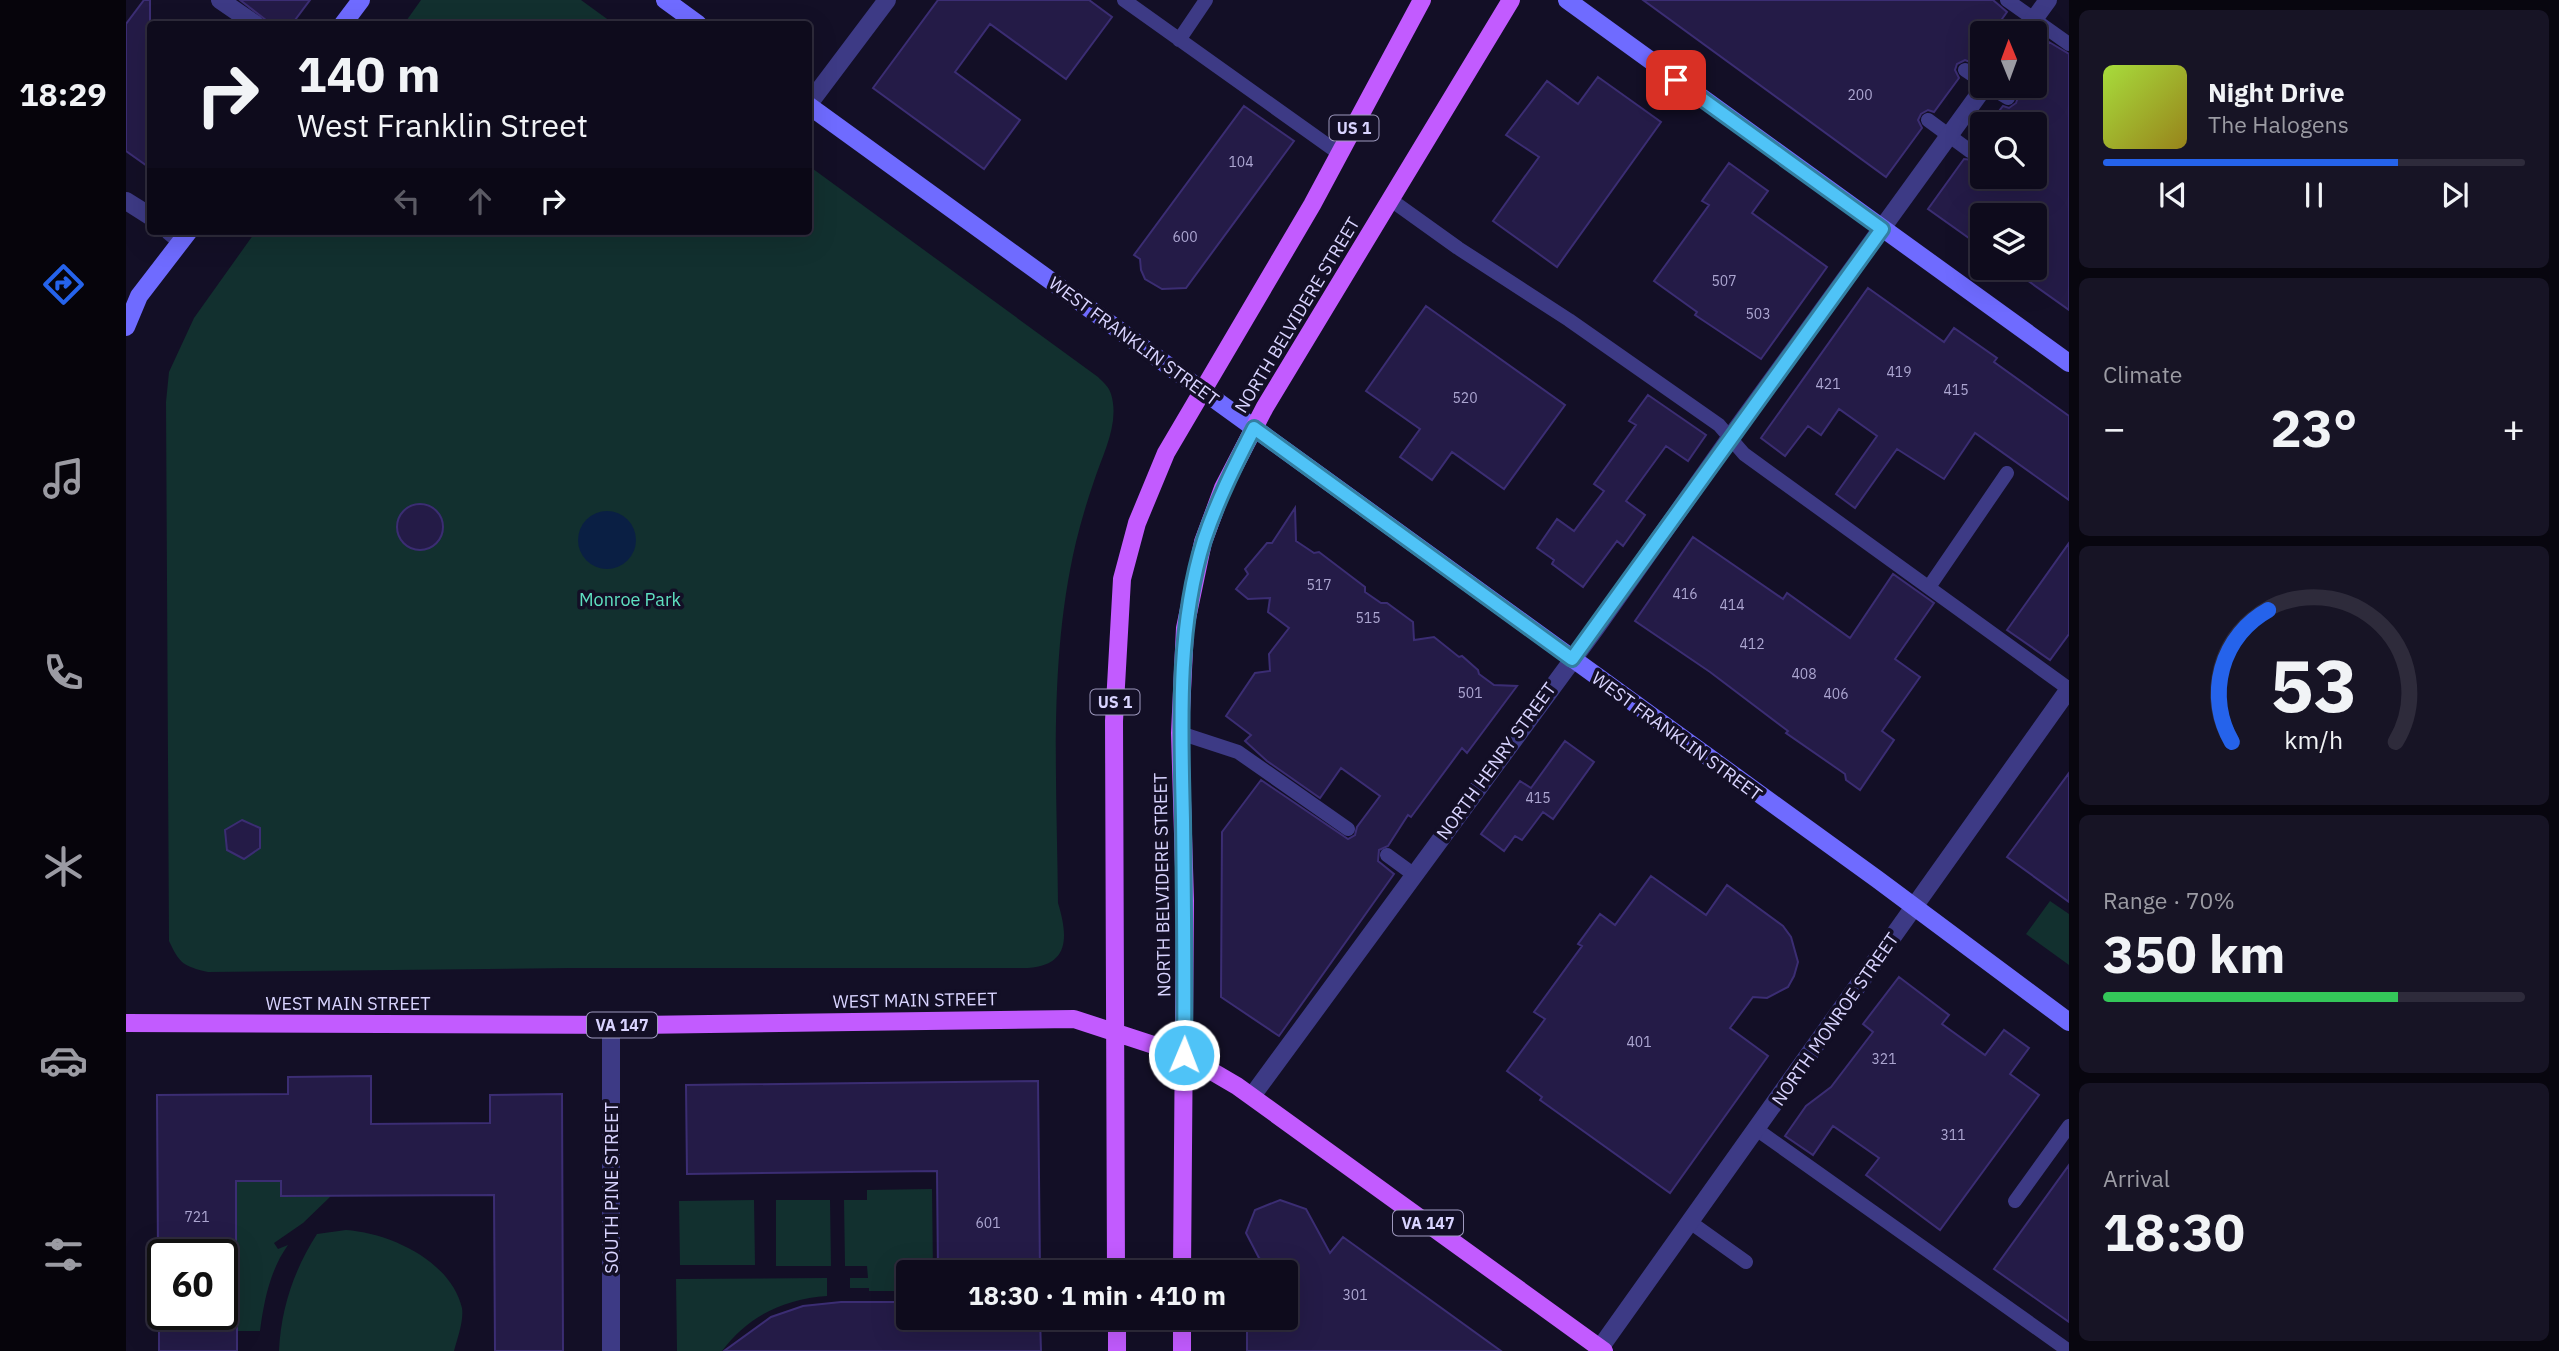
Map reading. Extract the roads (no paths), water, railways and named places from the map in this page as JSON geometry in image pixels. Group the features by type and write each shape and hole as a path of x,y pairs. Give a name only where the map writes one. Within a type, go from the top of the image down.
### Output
{"main road":[{"name":"US 1","path":"1116,1260 1114,721 1122,579 1137,523 1161,465 1201,391 1242,326 1340,154 1423,0"},
{"name":"NORTH BELVIDERE STREET","path":"1182,1260 1185,901 1181,733 1185,628 1203,542 1223,488 1254,428 1511,0"},
{"name":"WEST MAIN STREET","path":"126,1023 611,1025 1074,1019 1184,1055 1252,1096 1602,1350"},
{"path":"1117,1330 1117,1351"},
{"path":"1182,1330 1182,1351"}],"street":[{"path":"220,0 251,21"},
{"path":"345,21 361,0"},
{"path":"665,0 694,21"},
{"path":"812,100 887,0"},
{"path":"1567,0 2069,363"},
{"path":"2033,21 2048,0"},
{"name":"NORTH HENRY STREET","path":"1252,1096 1572,659 1977,98"},
{"name":"WEST FRANKLIN STREET","path":"812,108 2069,1022"},
{"path":"126,201 147,214"},
{"path":"126,327 139,296 179,235"},
{"name":"NORTH MONROE STREET","path":"1602,1350 2069,689"},
{"name":"SOUTH PINE STREET","path":"611,1025 611,1351"}],"lane":[{"path":"1124,0 1340,154"},
{"path":"1179,40 1206,0"},
{"path":"2007,0 2025,21"},
{"path":"2048,35 2069,44"},
{"path":"1965,70 1970,74"},
{"path":"1928,120 1970,151"},
{"path":"1391,200 1719,425 1744,454 2069,689"},
{"path":"1929,587 2007,472"},
{"path":"1181,733 1238,751 1348,829"},
{"path":"1387,855 1413,874"},
{"path":"2015,1201 2069,1126"},
{"path":"1756,1129 2069,1351"},
{"path":"1690,1222 1746,1262"}],"water":[{"path":"601,511 613,511 628,519 636,534 636,546 628,561 613,569 601,569 586,561 578,546 578,534 586,519"}],"park label":[{"name":"Monroe Park","path":"630,599"}]}
